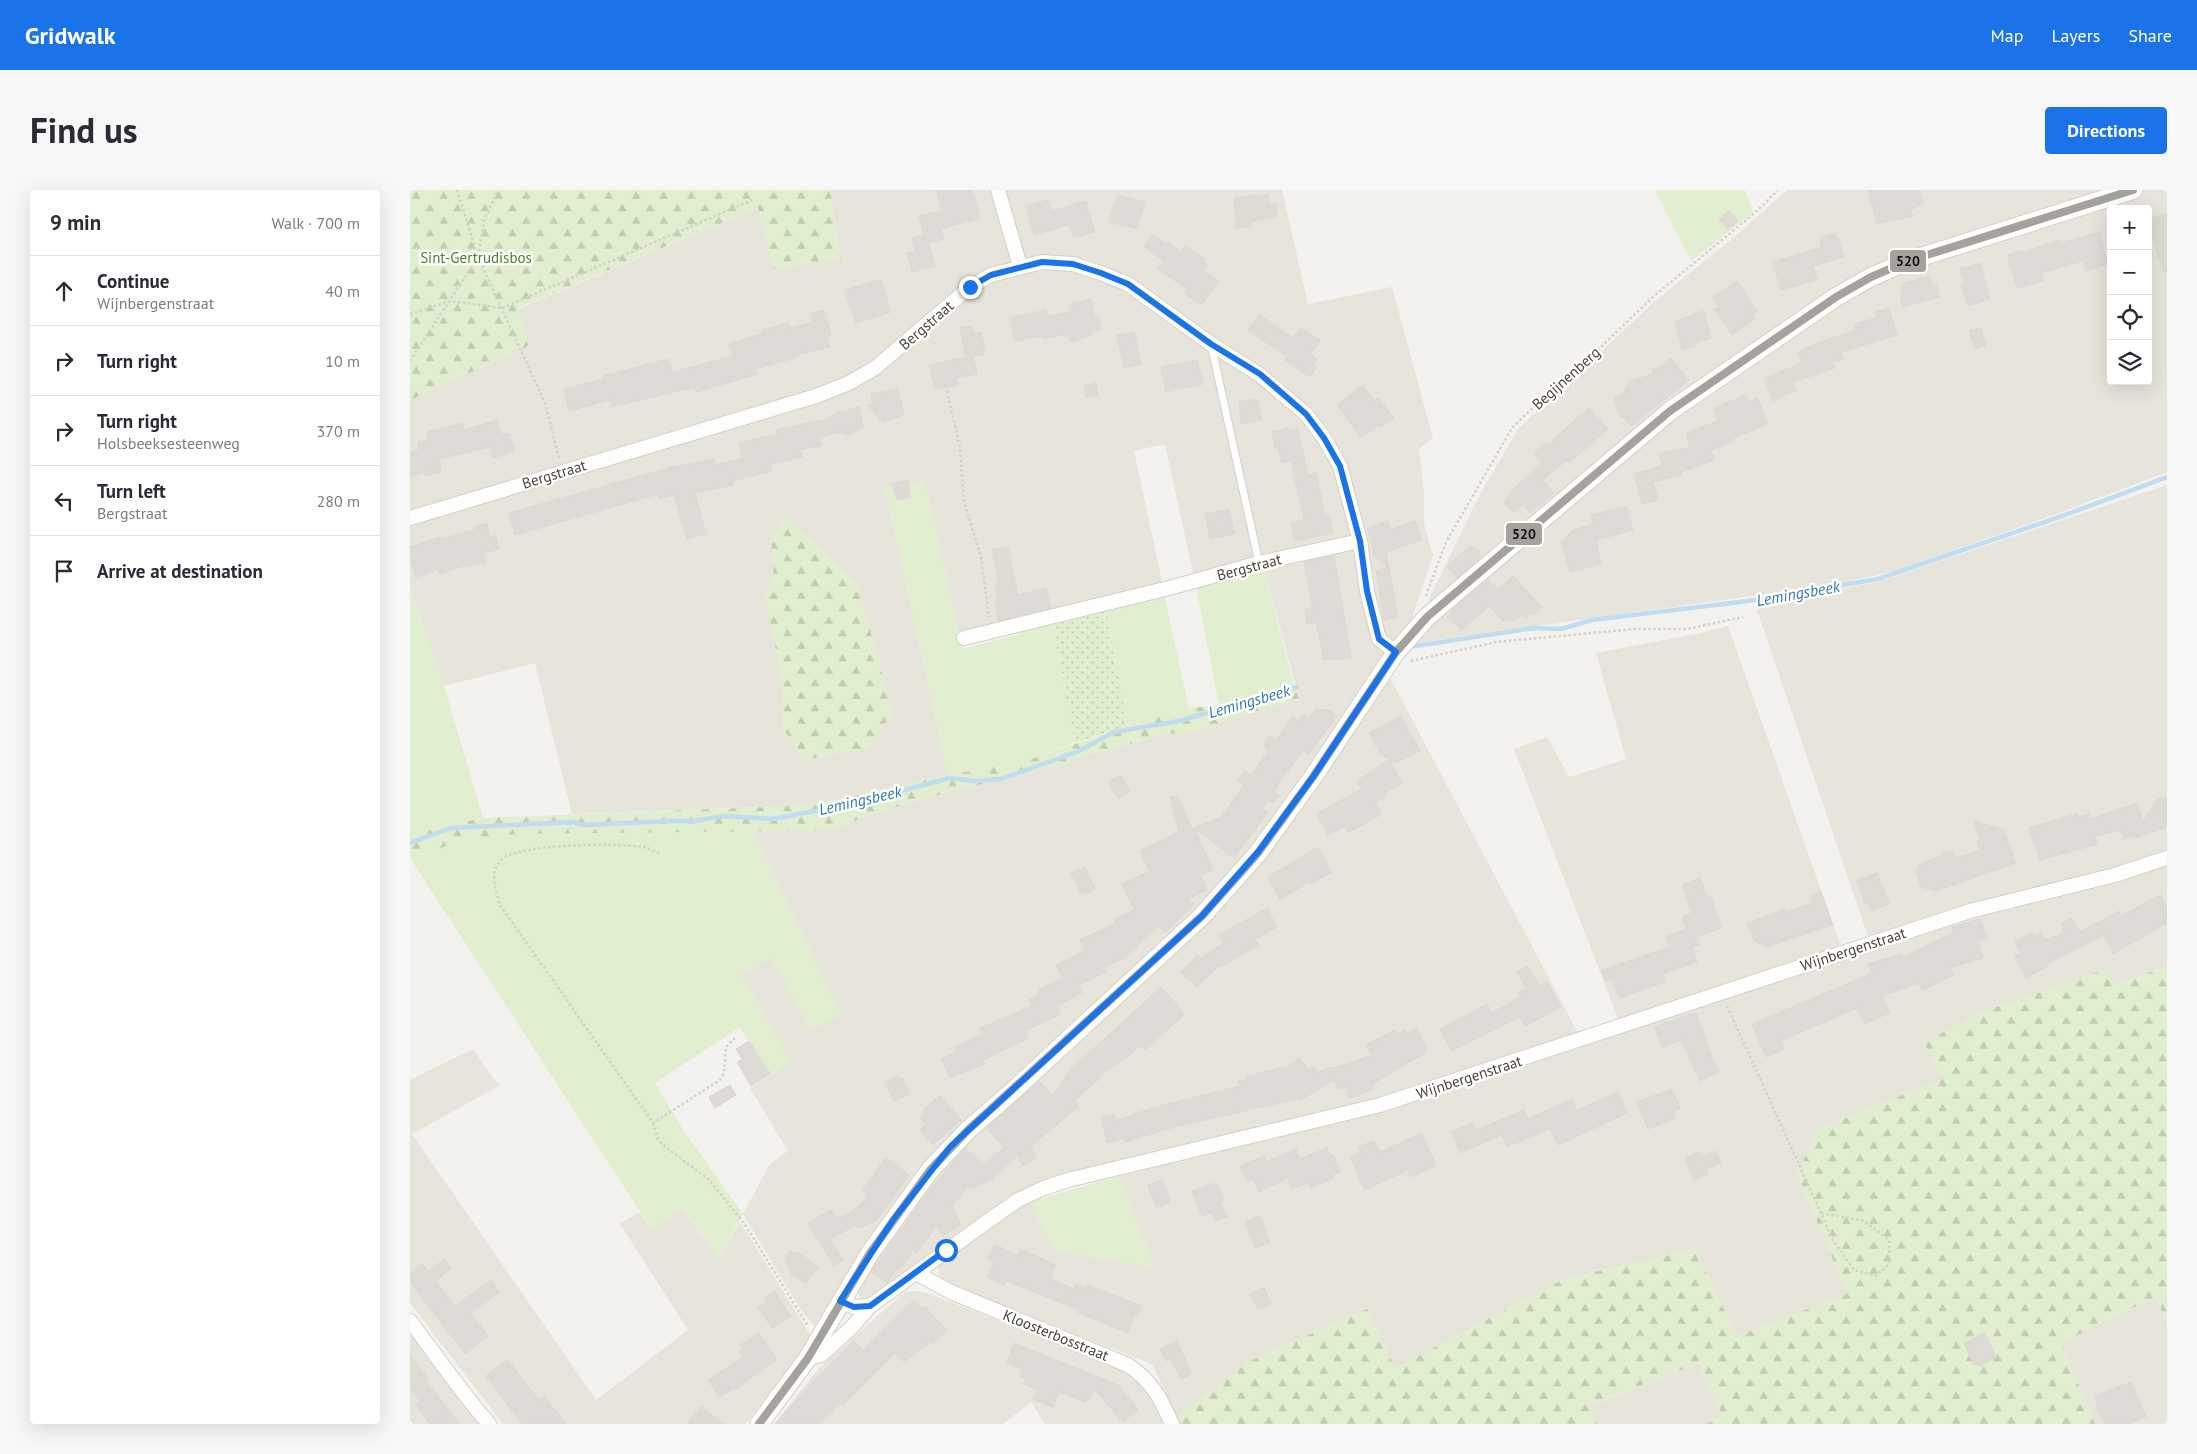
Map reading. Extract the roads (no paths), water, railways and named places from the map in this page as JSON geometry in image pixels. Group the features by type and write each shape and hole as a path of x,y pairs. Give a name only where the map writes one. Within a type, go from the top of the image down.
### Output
{"street":[{"path":"998,190 1020,266"},
{"path":"759,1424 808,1358 840,1301 893,1220 950,1147 1101,1011 1202,916 1258,852 1313,777 1396,652 1427,617 1670,411 1836,297 1871,277 1908,261 2133,190"},
{"name":"Bergstraat","path":"410,518 816,396 849,383 875,368 970,287 991,275 1020,266 1042,262 1073,264 1128,284 1211,344 1260,374 1306,414 1324,438 1340,466 1360,541 1367,591 1379,639 1396,652"},
{"name":"Bergstraat","path":"964,638 1173,587 1259,563 1360,541"},
{"name":"Wijnbergenstraat","path":"808,1358 821,1355 852,1327 870,1306 1018,1200 1044,1188 1068,1180 1380,1106 1970,910 2115,874 2167,858"},
{"name":"Kloosterbosstraat","path":"916,1273 951,1292 1128,1365 1149,1382 1158,1393 1172,1424"},
{"path":"840,1301 854,1307 870,1306"},
{"path":"410,1322 465,1393 476,1411 488,1424"}],"lane":[{"path":"1211,344 1259,563"}],"waterway":[{"name":"Lemingsbeek","path":"1415,646 1534,628 1561,629 1592,620 1748,601 1878,579 2065,515 2167,477"},
{"name":"Lemingsbeek","path":"410,843 451,828 572,822 585,825 693,821 725,816 773,819 851,804 950,778 976,781 1001,779 1079,751 1114,732 1179,721 1297,687"}],"park label":[{"name":"Sint-Gertrudisbos","path":"476,257"}]}
